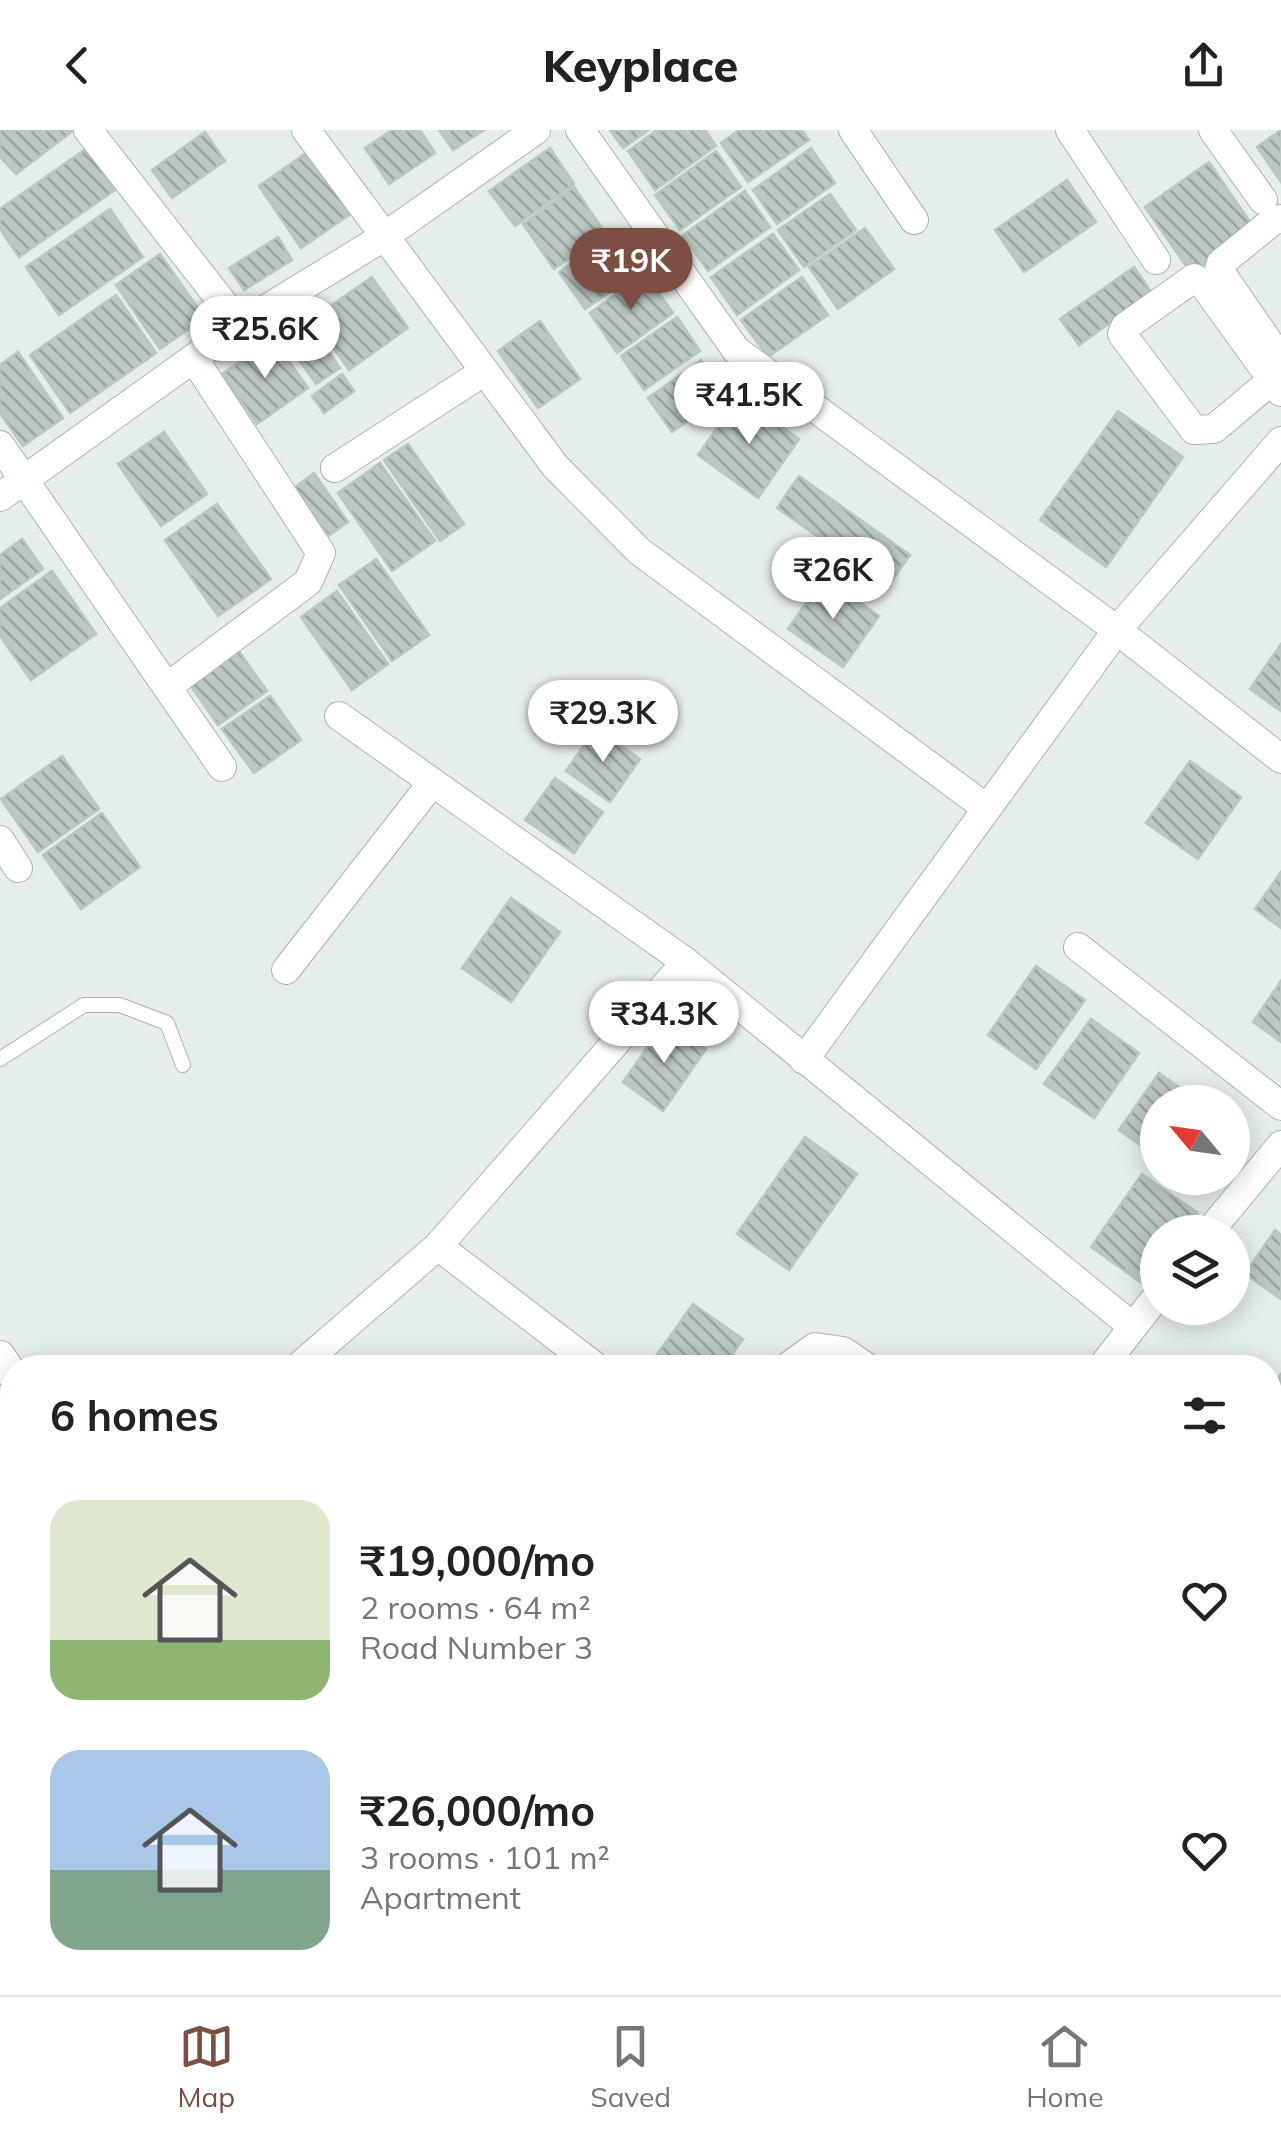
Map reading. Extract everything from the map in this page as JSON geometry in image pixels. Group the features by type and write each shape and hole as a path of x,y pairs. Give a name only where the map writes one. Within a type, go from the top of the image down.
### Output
{"street":[{"path":"88,130 240,325"},
{"path":"306,130 482,373 556,466 639,552 986,807"},
{"path":"0,498 240,325 382,238 536,130"},
{"path":"580,130 736,350 1117,630 1281,759"},
{"path":"854,130 914,220"},
{"path":"1070,130 1156,260"},
{"path":"1213,130 1272,210 1219,270 1278,377"},
{"path":"1194,278 1204,284 1278,377 1214,429 1194,430 1122,334 1125,327 1194,278"},
{"path":"167,688 308,582 321,553 194,359"},
{"path":"335,468 482,373"},
{"path":"804,1060 1117,630 1281,441"},
{"path":"0,445 28,480 222,767"},
{"path":"339,716 686,962 1132,1326"},
{"path":"286,970 432,783"},
{"path":"0,840 18,868"},
{"path":"1078,947 1281,1106"},
{"path":"312,1355 438,1246 686,962"},
{"path":"1223,1215 1281,1145"},
{"path":"438,1246 580,1355"},
{"path":"1111,1355 1140,1316"},
{"path":"805,1355 815,1348 849,1355"}],"lane":[{"path":"0,1058 84,1005 120,1005 167,1023 183,1064"}],"building":[{"path":"0,130 74,130 16,174 0,157"},
{"path":"392,130 420,130 435,153 389,184 365,148"},
{"path":"439,130 484,130 453,150"},
{"path":"610,130 649,130 623,148"},
{"path":"657,130 705,130 716,146 655,190 628,151"},
{"path":"739,130 802,130 809,140 748,182 721,143"},
{"path":"1281,130 1281,182 1257,147"},
{"path":"205,132 225,161 172,198 152,170"},
{"path":"87,148 115,190 19,257 0,229 0,209"},
{"path":"313,148 355,211 301,248 259,186"},
{"path":"550,148 574,184 515,226 489,191"},
{"path":"811,148 835,183 777,224 753,190"},
{"path":"716,151 741,187 680,230 655,195"},
{"path":"1209,162 1254,228 1191,273 1145,207"},
{"path":"1067,180 1096,222 1024,272 995,230"},
{"path":"574,187 605,233 554,269 523,224"},
{"path":"745,191 770,227 708,271 683,235"},
{"path":"830,194 856,230 804,267 778,230"},
{"path":"110,209 143,257 59,315 26,267"},
{"path":"865,228 894,269 838,309 809,267"},
{"path":"617,231 643,269 585,309 559,272"},
{"path":"773,234 799,270 737,315 711,277"},
{"path":"278,237 292,260 244,290 229,268"},
{"path":"160,254 205,318 160,349 116,285"},
{"path":"1134,267 1152,293 1079,345 1060,319"},
{"path":"645,273 673,313 617,353 590,313"},
{"path":"372,277 408,328 349,370 313,318"},
{"path":"802,277 828,315 768,357 741,320"},
{"path":"116,295 156,353 70,413 30,355"},
{"path":"677,317 700,351 644,390 621,356"},
{"path":"540,321 580,379 538,408 498,351"},
{"path":"308,322 340,368 316,384 284,338"},
{"path":"273,339 308,388 257,424 222,374"},
{"path":"18,352 63,418 23,446 0,413 0,365"},
{"path":"701,360 725,395 672,432 648,398"},
{"path":"342,374 354,391 324,413 312,396"},
{"path":"739,397 799,439 758,498 698,455"},
{"path":"1118,411 1183,457 1106,567 1040,520"},
{"path":"164,432 207,494 161,526 118,464"},
{"path":"408,444 464,524 440,541 384,460"},
{"path":"380,463 435,541 392,571 338,493"},
{"path":"314,473 348,522 328,536 294,488"},
{"path":"799,476 910,555 888,586 777,508"},
{"path":"217,504 271,579 218,616 165,540"},
{"path":"22,539 43,569 0,599 0,555"},
{"path":"376,559 429,635 392,661 339,585"},
{"path":"52,571 96,634 31,680 0,636 0,608"},
{"path":"824,577 879,616 843,667 788,629"},
{"path":"337,591 388,664 352,690 301,617"},
{"path":"1281,644 1281,711 1250,689"},
{"path":"236,647 267,691 218,725 188,682"},
{"path":"270,696 301,740 254,773 222,729"},
{"path":"596,728 640,759 610,802 566,771"},
{"path":"62,756 99,809 38,852 1,799"},
{"path":"1190,761 1241,797 1198,859 1146,823"},
{"path":"555,778 603,812 574,853 525,820"},
{"path":"102,813 140,867 81,909 43,855"},
{"path":"1281,872 1281,928 1255,909"},
{"path":"511,898 560,932 511,1002 462,968"},
{"path":"1036,966 1085,1000 1036,1069 988,1035"},
{"path":"1281,981 1281,1042 1253,1022"},
{"path":"1091,1019 1139,1053 1094,1118 1044,1084"},
{"path":"666,1021 706,1049 663,1111 623,1082"},
{"path":"1159,1073 1176,1085 1151,1085"},
{"path":"1140,1100 1140,1145 1119,1130"},
{"path":"805,1137 857,1174 789,1270 737,1234"},
{"path":"1140,1177 1140,1195 1172,1195 1198,1213 1140,1215 1140,1282 1091,1247"},
{"path":"1275,1230 1281,1235 1281,1299 1250,1277 1250,1267"},
{"path":"693,1304 743,1339 732,1355 657,1355"}]}
